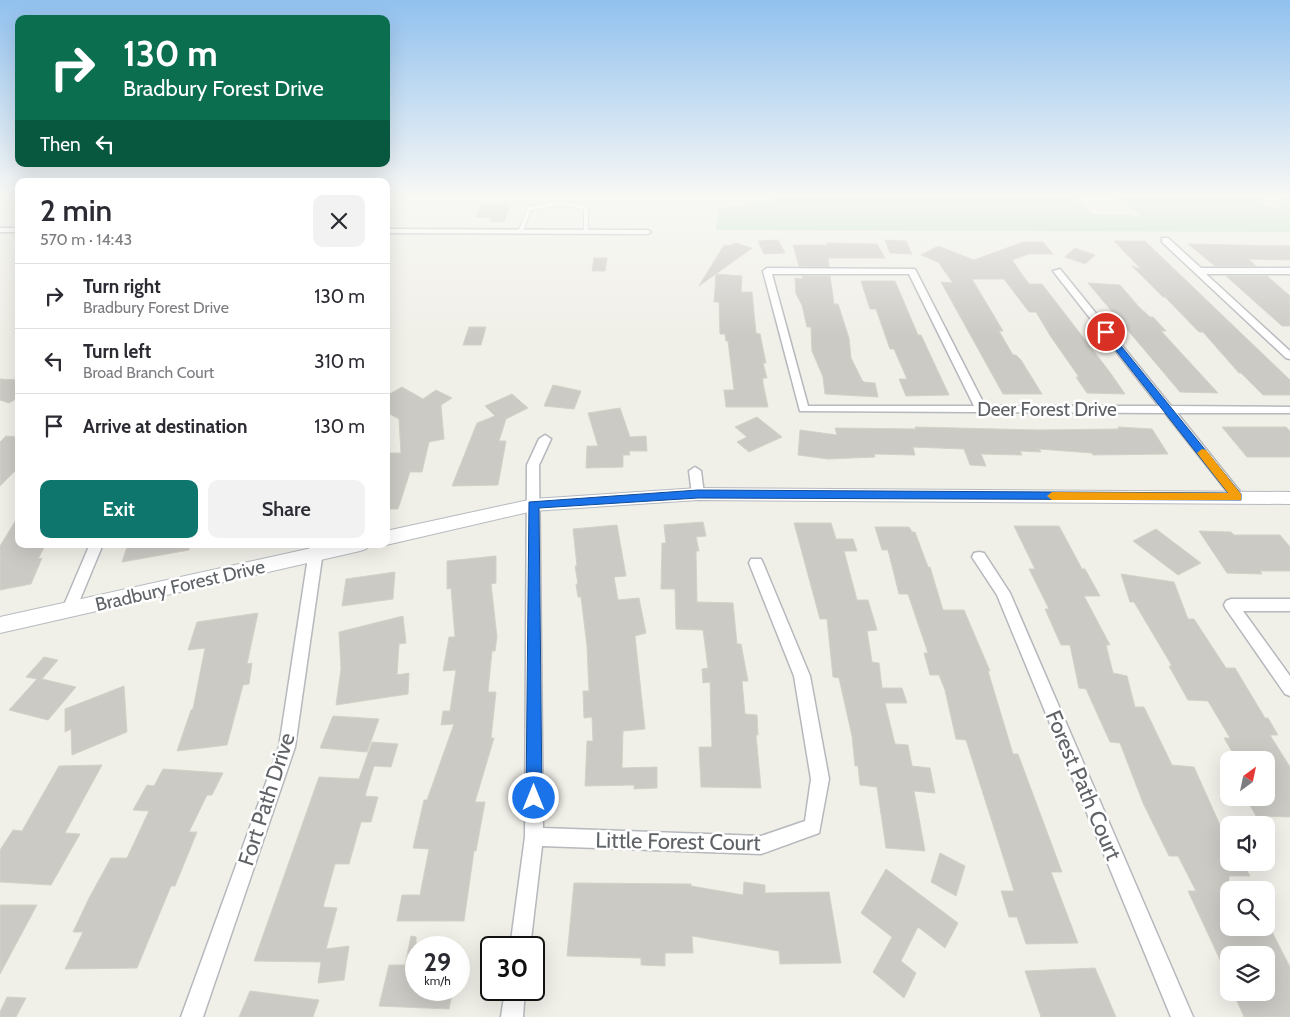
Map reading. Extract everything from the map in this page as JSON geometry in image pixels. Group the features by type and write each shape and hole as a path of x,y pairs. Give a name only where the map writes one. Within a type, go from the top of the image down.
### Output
{"street":[{"path":"1167,241 1290,356"},
{"name":"Deer Forest Drive","path":"981,409 912,271 767,271 804,409 1290,410"},
{"path":"1057,271 1238,497"},
{"path":"1198,271 1290,271"},
{"path":"522,936 534,837 533,465 545,439"},
{"path":"695,471 698,494"},
{"path":"390,537 533,505 698,494 1290,498"},
{"path":"78,608 70,605 94,548"},
{"name":"Bradbury Forest Drive","path":"0,625 78,608 316,549"},
{"name":"Fort Path Drive","path":"192,1017 287,747 316,549"},
{"name":"Forest Path Court","path":"980,557 1003,592 1182,1017"},
{"name":"Little Forest Court","path":"534,837 761,845 813,827 820,779 802,676 756,563"},
{"path":"1290,605 1231,605 1290,689"},
{"path":"512,1017 514,1001"}],"building":[{"path":"758,241 779,241 785,253 764,254"},
{"path":"886,241 906,241 912,254 890,253"},
{"path":"1114,241 1145,241 1290,380 1290,395 1263,395 1239,373 1203,332 1199,332 1132,266 1141,269"},
{"path":"1023,242 1043,242 1053,254 1029,254 1012,260 1029,284 1042,284 1125,394 1087,393 1076,377 1079,377 1036,312 1029,312 1004,279 972,279 1003,331 999,331 1013,355 1016,355 1021,360 1042,394 1003,394 941,282 953,283 938,262 921,255 938,246 974,260"},
{"path":"735,243 752,248 699,286 724,245 730,246"},
{"path":"827,243 877,244 885,258 828,258 829,267 799,266 793,245 827,245"},
{"path":"1188,244 1290,246 1290,260 1248,259 1256,266 1215,266"},
{"path":"1075,248 1095,255 1085,264 1065,257"},
{"path":"594,258 607,258 605,271 592,271"},
{"path":"716,274 742,276 741,292 752,292 756,333 760,334 766,363 763,363 767,378 763,378 763,383 768,407 726,407 724,390 734,390 728,341 726,341 725,334 720,334 719,302 714,302"},
{"path":"802,276 830,276 834,304 838,304 849,338 851,358 862,380 875,383 878,397 825,394 823,377 812,351 811,327 807,327 802,305 796,294 795,278 803,279"},
{"path":"1226,276 1267,276 1290,296 1290,326 1282,326"},
{"path":"861,281 895,281 918,335 921,335 949,395 906,396 899,379 907,379 894,349 890,349 876,309 870,309"},
{"path":"1088,283 1120,285 1139,307 1150,317 1153,317 1166,331 1161,331 1218,393 1180,392"},
{"path":"469,327 486,327 481,345 463,345"},
{"path":"0,379 15,380 15,399 9,403 0,400"},
{"path":"553,385 581,391 574,409 544,406"},
{"path":"402,387 423,399 436,390 452,398 441,405 444,439 429,442 422,472 410,472 398,509 390,509 390,453 401,453 399,419 390,414 390,394"},
{"path":"512,394 528,408 506,419 499,441 506,441 498,485 452,486 477,423 495,416 485,406"},
{"path":"620,408 630,437 646,436 647,451 629,451 630,455 623,455 623,467 586,468 587,446 598,446 588,413"},
{"path":"757,417 782,437 749,452 737,442 747,437 735,427"},
{"path":"915,427 1039,430 1119,429 1118,427 1152,429 1168,454 1093,455 1092,453 1039,449 1041,452 1020,451 1022,455 981,454 986,466 970,465 964,449 913,447 915,455 874,454 875,457 828,459 798,455 800,430 837,435 835,428 916,429"},
{"path":"1222,427 1286,427 1290,431 1290,457 1247,457"},
{"path":"6,436 15,437 15,471 0,486 0,442"},
{"path":"15,522 15,548 44,548 38,559 42,558 31,584 0,590 0,546"},
{"path":"703,522 706,536 696,537 699,551 696,551 697,602 733,603 737,644 741,644 748,681 742,681 745,714 757,715 758,735 756,735 761,788 701,787 699,747 712,747 710,682 703,683 702,669 708,668 703,630 676,629 675,589 661,589 662,543 666,543 664,525"},
{"path":"794,523 831,523 836,539 853,539 857,551 844,551 857,600 868,600 877,630 867,631 872,662 879,663 882,688 902,688 907,703 885,703 895,744 908,745 912,766 930,768 935,793 914,791 925,851 886,848 877,787 860,785 858,766 855,766 852,736 839,678 833,677 827,619 820,619"},
{"path":"617,525 626,576 614,577 618,600 639,598 646,633 635,636 645,729 623,731 622,768 657,767 657,788 634,789 634,785 585,786 587,741 593,741 592,717 584,718 583,691 589,691 587,646 581,597 578,597 576,584 578,584 573,529"},
{"path":"1014,526 1059,526 1082,569 1085,569 1100,596 1084,596 1110,645 1106,645 1113,673 1127,676 1135,707 1144,707 1172,765 1194,767 1220,825 1220,871 1247,871 1250,876 1229,876 1229,881 1220,881 1220,936 1274,936 1290,967 1290,1017 1244,1017 1237,1001 1275,1001 1275,946 1220,946 1220,960 1188,891 1196,891 1178,856 1169,856 1143,803 1120,743 1110,742 1086,689 1079,688 1070,645 1061,645 1045,609 1049,609 1029,569 1035,569"},
{"path":"875,527 909,527 912,532 915,532 928,567 930,567 943,610 964,610 990,671 988,671 1013,754 1018,754 1062,872 1051,872 1078,943 1026,944 1017,917 1009,917 1001,891 1014,891 966,740 956,739 945,690 939,675 930,675 924,653 928,653 908,594 899,594 888,550 882,550"},
{"path":"1156,529 1201,563 1178,575 1133,541"},
{"path":"1199,531 1231,532 1234,535 1280,535 1290,547 1290,571 1260,571 1262,574 1227,573"},
{"path":"127,548 189,548 189,550 122,562"},
{"path":"496,556 496,583 491,584 497,637 495,651 492,651 488,692 496,692 491,738 494,738 475,802 485,802 476,851 474,851 464,921 397,921 402,895 420,895 429,849 413,848 424,800 427,800 454,724 441,725 443,711 450,711 456,670 443,671 449,637 455,637 451,588 447,589 447,561"},
{"path":"395,572 393,599 342,606 346,579"},
{"path":"1121,574 1174,582 1188,619 1194,619 1226,668 1235,668 1265,718 1268,718 1278,735 1270,735 1290,767 1290,817 1256,816 1250,806 1275,806 1275,751 1232,751 1224,738 1230,738 1208,701 1188,700 1169,666 1172,666 1134,602 1130,602"},
{"path":"258,613 247,664 252,663 249,684 243,685 227,745 177,751 191,710 193,709 205,648 188,650 197,622"},
{"path":"403,616 406,643 399,644 397,675 409,673 408,694 336,705 341,669 339,632"},
{"path":"44,657 58,660 42,679 76,687 48,720 9,710 37,679 26,677"},
{"path":"124,686 127,732 72,755 71,729 65,732 65,709"},
{"path":"333,716 379,719 367,752 320,748"},
{"path":"372,742 398,744 391,767 374,766 365,796 378,797 371,822 361,822 349,864 335,864 323,907 337,908 326,949 349,946 344,980 318,983 321,962 254,961 319,777 359,779"},
{"path":"102,765 65,833 80,834 51,885 0,882 0,850 13,830 22,831 59,766"},
{"path":"163,769 223,773 212,795 207,795 189,832 197,832 175,886 171,886 137,968 65,969 83,932 73,932 89,898 111,858 127,858 149,811 133,810 147,785 154,786"},
{"path":"940,853 965,866 956,896 931,882"},
{"path":"886,869 958,923 945,948 918,927 901,961 916,973 904,998 873,972 892,937 861,913"},
{"path":"744,882 765,885 765,893 829,892 841,963 780,964 779,951 692,936 693,953 665,953 665,966 641,965 641,958 567,956 574,883 691,884 691,886 743,895"},
{"path":"0,905 37,905 0,974"},
{"path":"389,965 405,965 405,1001 451,1001 449,1009 379,1006"},
{"path":"1095,968 1116,1017 1041,1017 1025,971"},
{"path":"250,991 319,1000 313,1017 239,1017"},
{"path":"7,997 26,998 16,1017 0,1017 0,1012"}],"slow traffic":[{"path":"1052,496 1238,497 1202,453"}],"route":[{"path":"534,798 533,505 698,494 1238,497 1106,332"}]}
